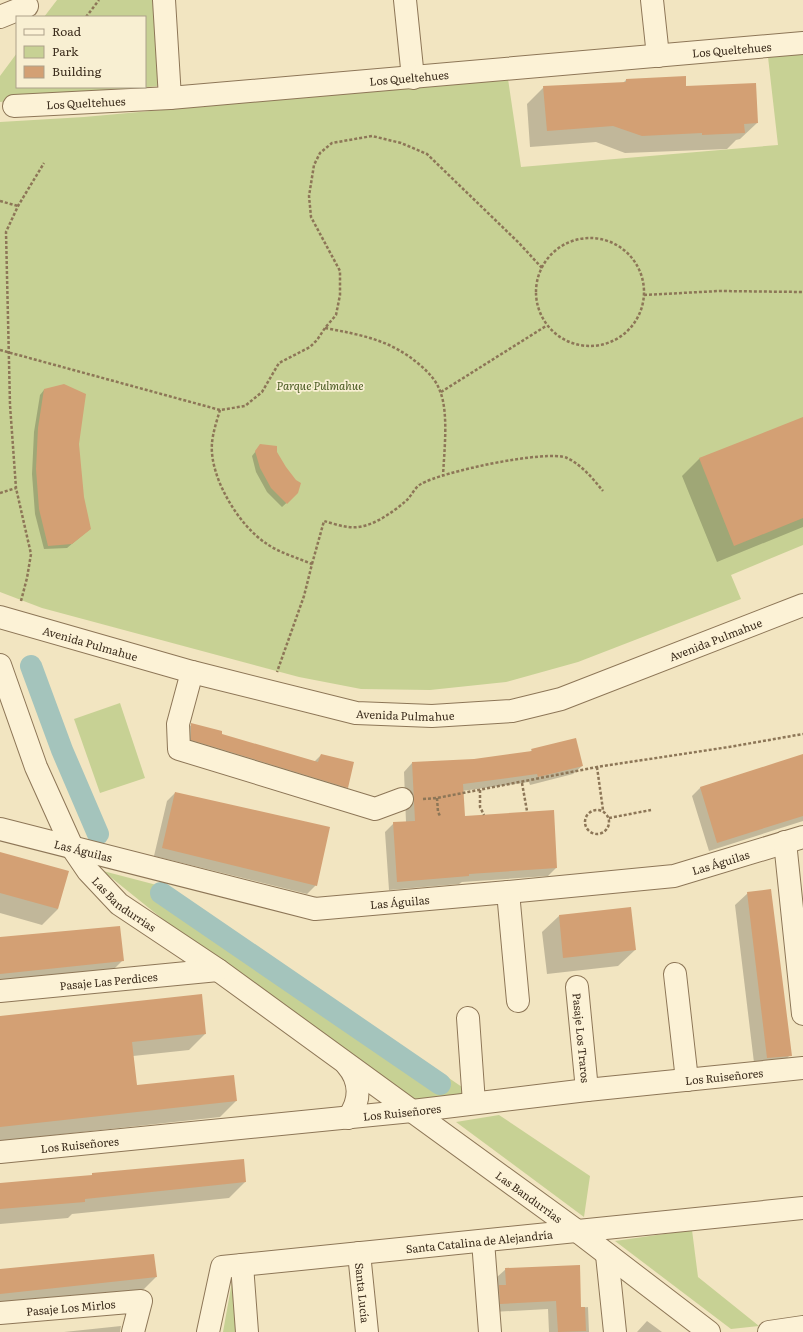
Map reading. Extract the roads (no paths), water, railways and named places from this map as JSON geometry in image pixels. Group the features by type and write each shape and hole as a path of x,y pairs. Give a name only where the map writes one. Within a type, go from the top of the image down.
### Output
{"street":[{"path":"164,0 170,98"},
{"path":"405,0 413,78"},
{"path":"652,0 658,56"},
{"path":"0,17 28,6"},
{"name":"Los Queltehues","path":"14,106 170,98 803,43"},
{"name":"Avenida Pulmahue","path":"14,617 192,672 356,713 432,716 512,711 561,699 803,605"},
{"path":"192,672 178,724 179,749 374,809 402,799"},
{"name":"Las Bandurrias","path":"2,677 36,767 73,849 92,876 119,904 218,970 577,1231 709,1332"},
{"name":"Las Águilas","path":"0,830 315,909 674,876 794,840"},
{"path":"794,840 803,1014"},
{"path":"508,892 518,1001"},
{"name":"Pasaje Las Perdices","path":"0,991 218,970"},
{"path":"675,974 687,1080"},
{"name":"Pasaje Los Traros","path":"577,986 587,1090"},
{"path":"468,1018 474,1103"},
{"name":"Las Bandurrias","path":"346,1064 352,1071 358,1088 356,1105 348,1118"},
{"name":"Los Ruiseñores","path":"0,1152 348,1118 587,1090 803,1068"},
{"name":"Santa Catalina de Alejandría","path":"208,1332 222,1267 803,1208"},
{"path":"483,1241 490,1332"},
{"name":"Santa Lucía","path":"359,1253 367,1332"},
{"path":"607,1255 615,1332"},
{"path":"242,1265 247,1332"},
{"name":"Pasaje Los Mirlos","path":"0,1313 141,1301 134,1332"},
{"path":"769,1332 803,1327"}],"waterway":[{"path":"31,666 62,750 98,834"},
{"path":"161,893 440,1084"}],"park label":[{"name":"Parque Pulmahue","path":"320,385"}]}
